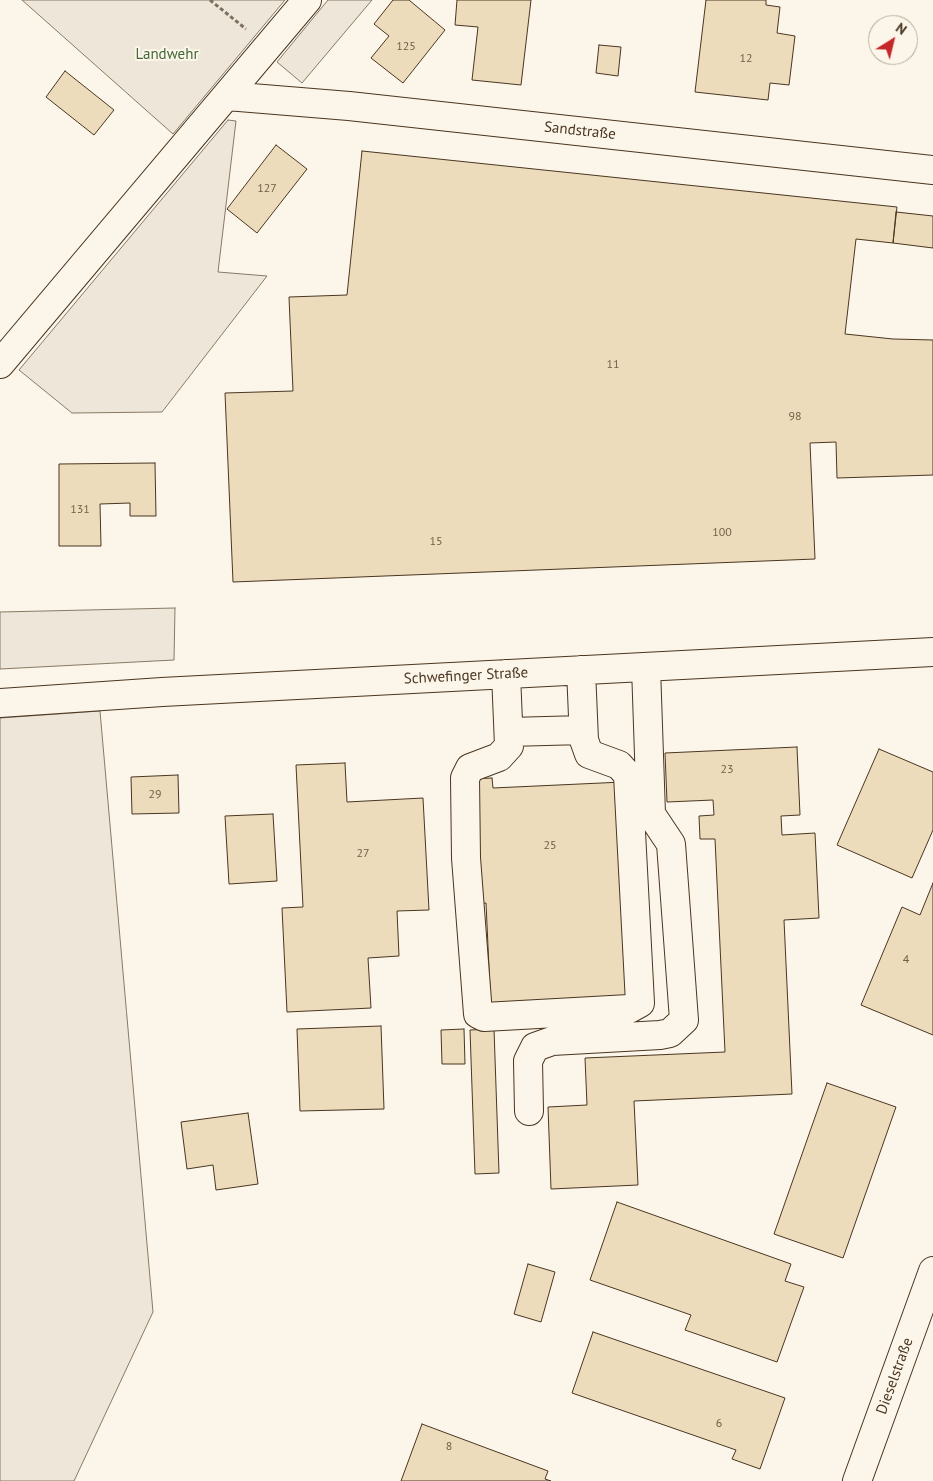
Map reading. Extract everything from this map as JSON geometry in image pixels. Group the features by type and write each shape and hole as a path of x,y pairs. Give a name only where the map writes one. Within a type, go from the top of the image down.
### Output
{"street":[{"path":"0,364 307,0"},
{"name":"Sandstraße","path":"226,96 349,106 933,170"},
{"name":"Schwefinger Straße","path":"0,703 162,692 933,652"},
{"path":"528,1111 528,1061 535,1047 552,1041 660,1035 670,1033 684,1020 672,844 652,814 646,667"},
{"path":"506,674 510,746 499,757 470,768 465,778 466,858 478,1014 484,1017 629,1009 640,1003 628,775 620,765 589,754 583,730 581,670"},
{"path":"509,732 583,730"},
{"name":"Dieselstraße","path":"857,1481 933,1271"}],"path":[{"path":"210,0 268,46"}],"green space":[{"name":"Landwehr","path":"22,0 285,0 173,134"},
{"path":"328,0 372,0 302,83 277,62"},
{"path":"228,120 236,121 218,272 267,276 162,412 72,413 19,370"},
{"path":"175,608 174,660 0,669 0,612"},
{"path":"100,711 153,1312 74,1481 0,1481 0,718"}],"building":[{"path":"393,0 409,0 445,30 403,83 371,58 389,36 374,24"},
{"path":"457,0 531,0 521,85 472,80 478,27 455,25"},
{"path":"706,0 766,0 766,5 780,7 777,33 795,36 789,85 770,83 768,100 695,92"},
{"path":"599,45 621,47 618,76 596,73"},
{"path":"65,71 114,110 94,135 46,97"},
{"path":"276,145 307,169 257,233 227,209"},
{"path":"362,151 897,207 893,243 856,239 845,334 893,339 933,340 933,475 837,478 836,442 810,443 815,559 233,582 225,393 293,391 289,297 347,295"},
{"path":"896,212 933,216 933,248 893,243"},
{"path":"155,463 156,516 130,516 130,503 100,504 101,546 59,546 59,464"},
{"path":"797,747 800,815 781,816 782,835 815,833 819,918 784,920 792,1094 634,1101 638,1185 551,1189 548,1107 587,1105 585,1058 725,1052 715,839 700,839 699,816 714,815 713,800 667,802 665,753"},
{"path":"879,749 933,772 933,830 912,878 837,845"},
{"path":"345,763 347,802 423,798 429,910 397,911 399,956 368,958 371,1008 287,1012 282,908 303,907 296,765"},
{"path":"178,775 179,813 132,814 131,777"},
{"path":"492,778 493,788 623,782 634,1004 491,1011 486,903 477,904 471,779"},
{"path":"273,814 277,881 229,884 225,816"},
{"path":"933,883 933,1035 861,1005 902,907 920,915"},
{"path":"381,1026 384,1109 300,1111 297,1029"},
{"path":"464,1029 465,1064 442,1064 441,1030"},
{"path":"494,1029 499,1173 475,1174 470,1030"},
{"path":"827,1083 896,1107 843,1258 774,1234"},
{"path":"248,1113 258,1184 216,1190 213,1165 187,1169 181,1122"},
{"path":"617,1202 791,1264 785,1281 804,1287 777,1362 685,1330 691,1315 590,1280"},
{"path":"528,1264 555,1272 541,1322 514,1314"},
{"path":"593,1332 785,1398 760,1469 732,1459 736,1450 572,1393"},
{"path":"422,1424 548,1471 545,1479 551,1481 401,1481"}]}
